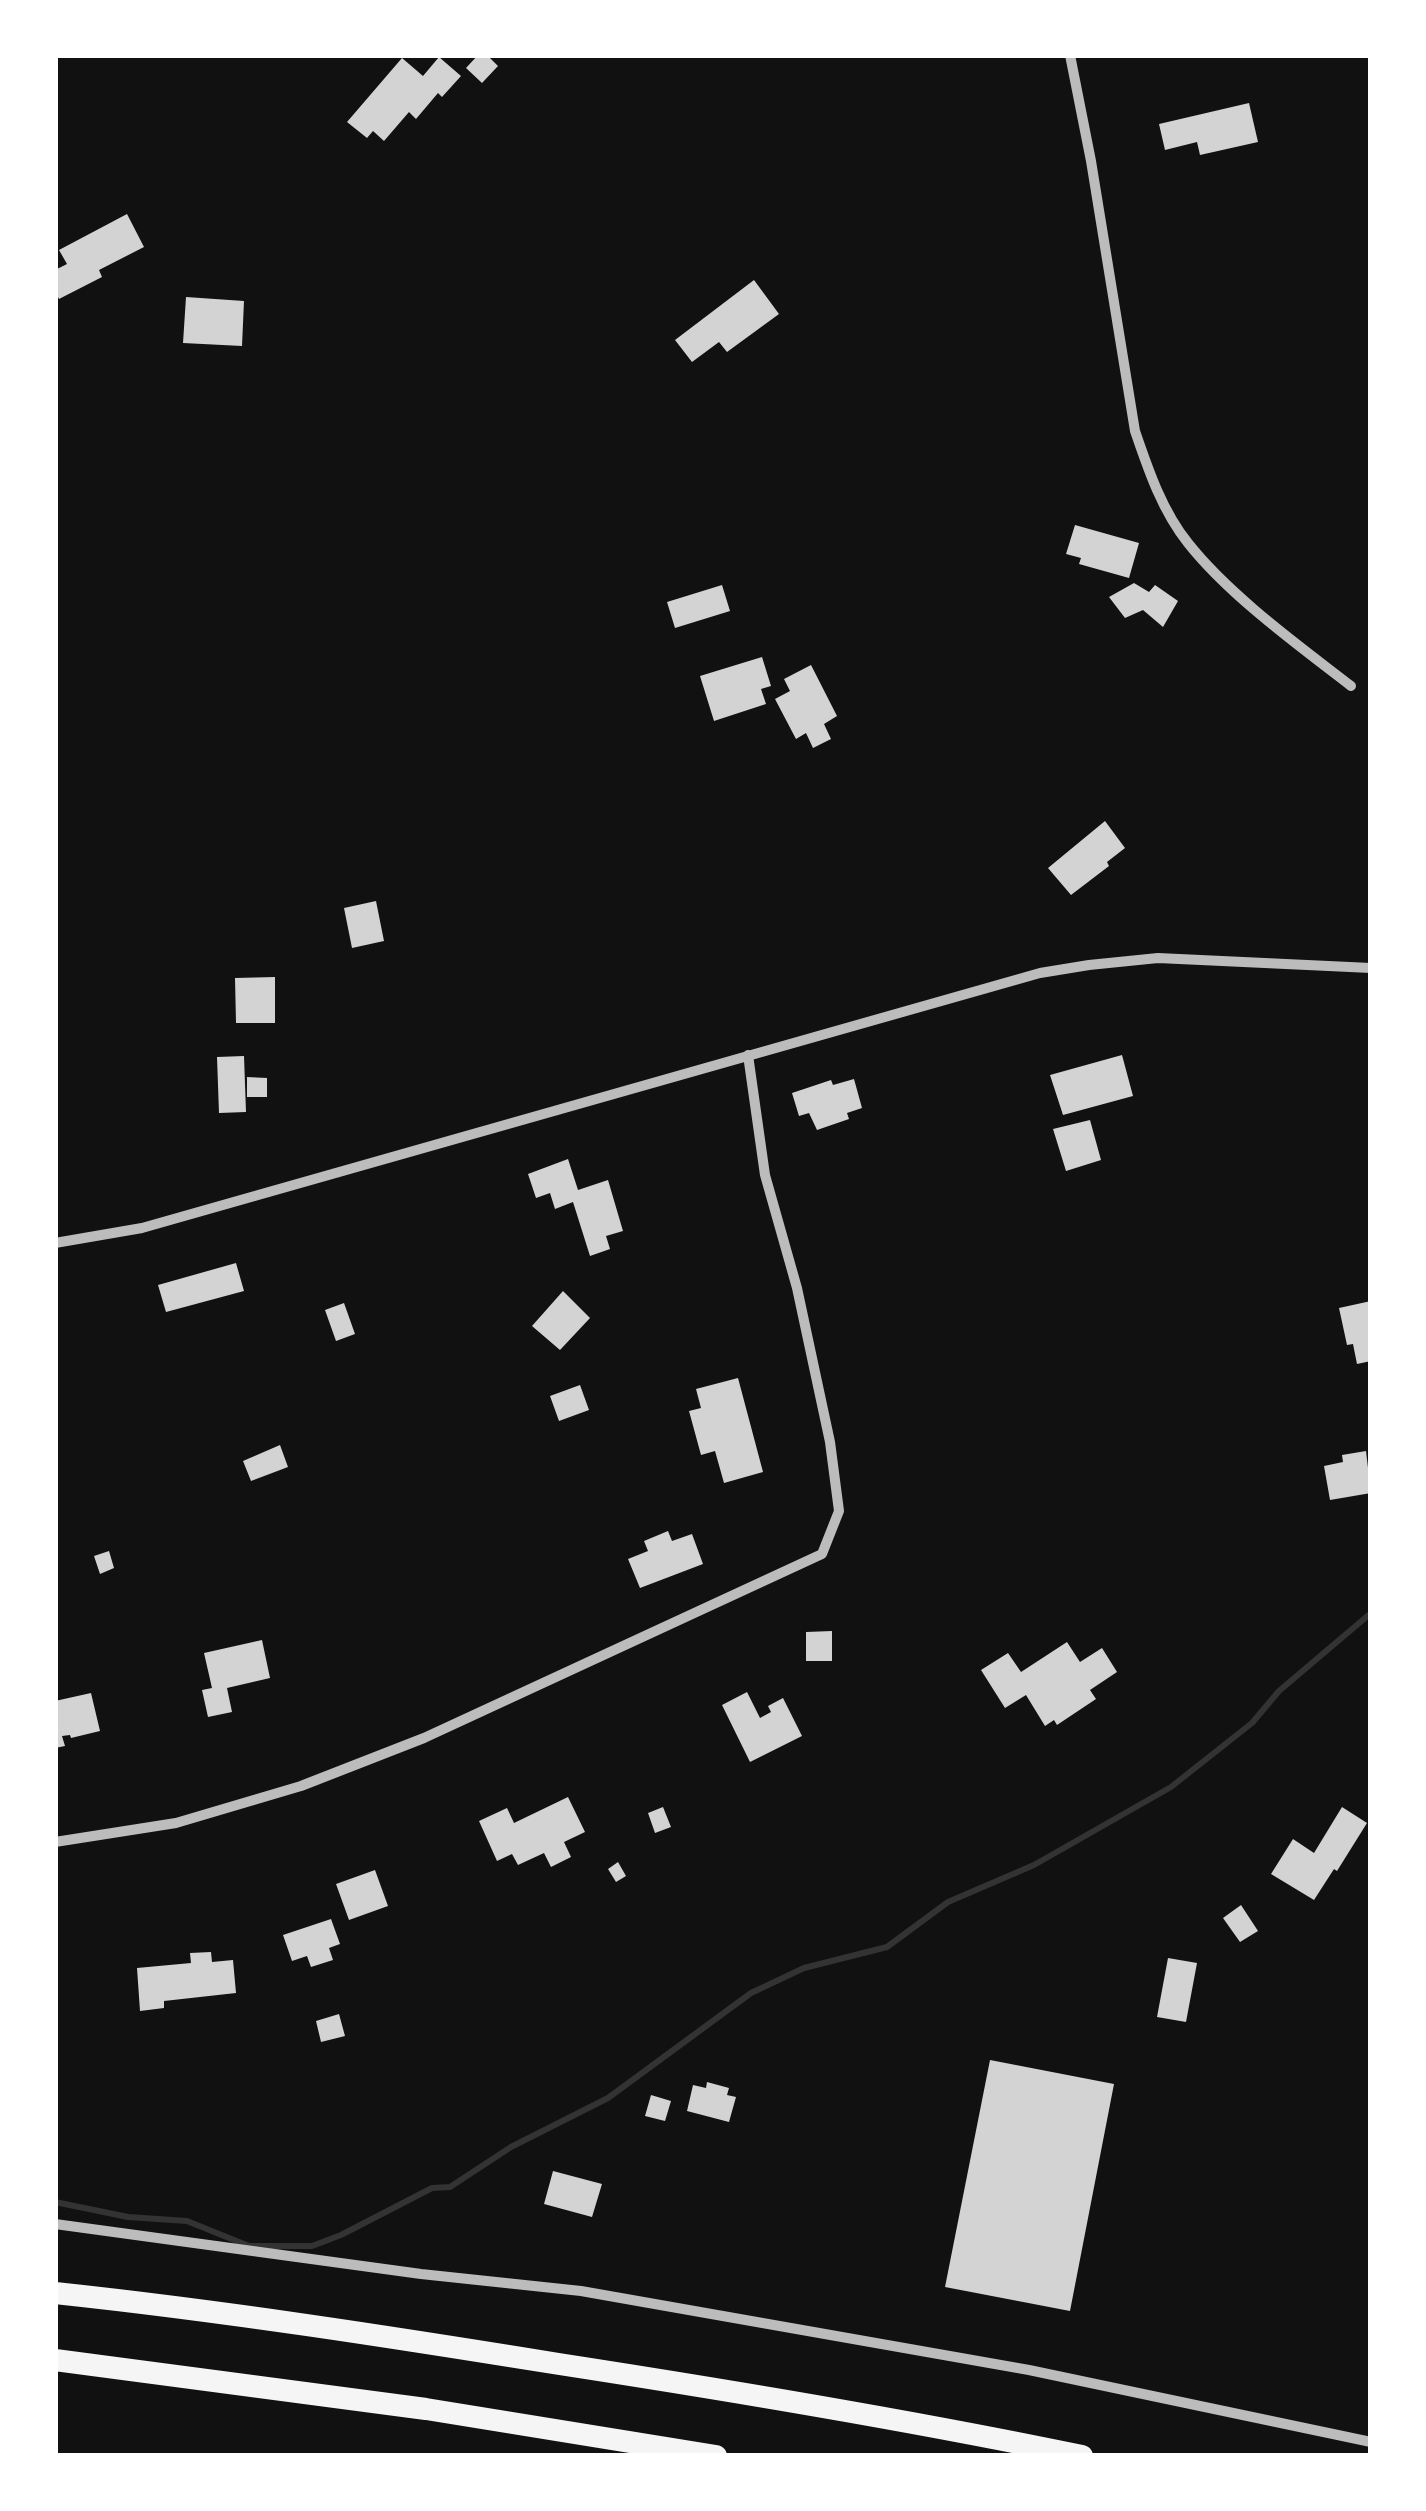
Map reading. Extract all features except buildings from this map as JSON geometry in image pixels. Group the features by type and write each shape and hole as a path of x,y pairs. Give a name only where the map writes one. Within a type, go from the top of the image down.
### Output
{"highway":[{"path":"55,2293 148,2303 619,2373 1082,2456"},
{"path":"55,2360 426,2409 716,2456"}],"street":[{"path":"1070,55 1136,431 1147,466 1186,540 1212,570 1352,686"},
{"path":"55,1243 142,1228 1040,973 1158,958 1371,968"},
{"path":"55,1842 176,1823 301,1786 424,1738 822,1554 839,1511 830,1442 797,1288 765,1175 748,1055"},
{"path":"55,2224 421,2274 581,2291 1029,2370 1371,2442"}],"waterway":[{"path":"55,2202 128,2217 187,2221 249,2246 312,2246 432,2188 450,2187 511,2147 608,2098 751,1993 804,1968 887,1947 948,1902 1034,1865 1171,1787 1252,1723 1279,1691 1371,1613"}]}
